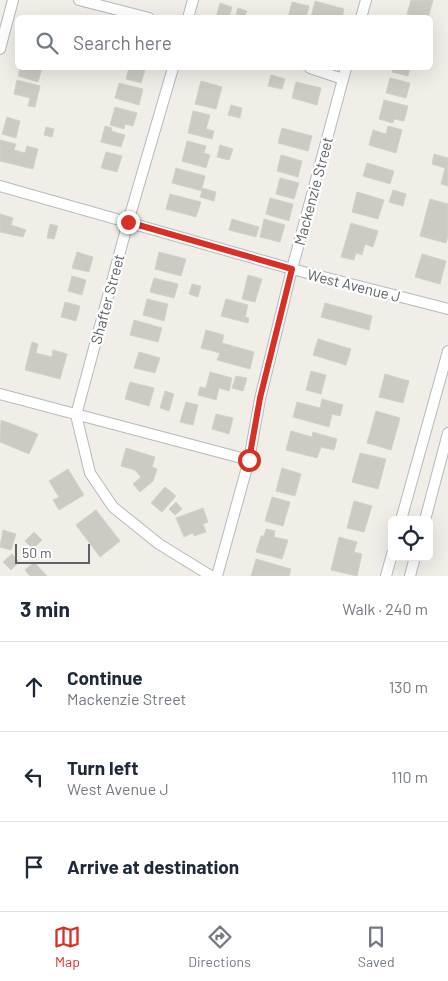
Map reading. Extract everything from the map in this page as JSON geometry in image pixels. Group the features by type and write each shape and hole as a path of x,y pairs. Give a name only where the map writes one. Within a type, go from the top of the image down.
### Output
{"street":[{"path":"0,49 13,0"},
{"path":"79,0 137,15"},
{"path":"189,15 193,0"},
{"path":"362,15 366,0"},
{"name":"Shafter Street","path":"76,415 128,222 173,70"},
{"path":"317,70 343,78"},
{"name":"Mackenzie Street","path":"217,576 249,460 260,398 292,269 345,70"},
{"name":"West Avenue J","path":"0,186 292,269 448,309"},
{"path":"402,516 448,351"},
{"path":"0,394 249,460"},
{"path":"76,415 90,473 113,507 159,544 211,576"},
{"path":"426,516 448,433"},
{"path":"386,576 390,561"},
{"path":"410,576 414,561"}],"building":[{"path":"411,0 433,0 429,15 407,14"},
{"path":"315,1 344,9 343,15 312,15"},
{"path":"292,2 309,6 307,15 289,15"},
{"path":"220,3 232,7 230,15 217,15"},
{"path":"238,8 247,11 245,15 236,15"},
{"path":"20,70 41,70 38,82 18,76"},
{"path":"128,70 145,70 141,83 126,79"},
{"path":"392,70 410,70 408,76 392,72"},
{"path":"271,75 285,79 282,89 268,86"},
{"path":"390,78 410,83 406,98 386,93"},
{"path":"17,80 40,86 35,107 28,106 30,98 14,94"},
{"path":"201,81 222,87 216,109 195,104"},
{"path":"296,82 321,88 317,105 292,98"},
{"path":"119,83 143,89 139,105 115,98"},
{"path":"384,100 408,106 404,121 394,119 393,123 379,119"},
{"path":"231,105 242,108 240,118 228,115"},
{"path":"115,107 137,113 133,126 125,124 124,129 110,125"},
{"path":"193,111 210,115 206,129 214,131 212,139 188,133"},
{"path":"7,117 20,121 16,138 2,134"},
{"path":"105,126 112,128 111,131 125,135 121,147 101,142"},
{"path":"388,126 402,130 396,153 369,145 373,130 386,134"},
{"path":"46,127 54,129 52,137 44,135"},
{"path":"282,128 312,136 308,151 278,143"},
{"path":"0,140 16,144 14,150 25,153 27,146 38,149 33,169 0,161"},
{"path":"187,141 206,146 204,153 210,155 206,168 182,161"},
{"path":"220,145 233,149 229,160 217,157"},
{"path":"106,152 122,156 117,172 101,168"},
{"path":"434,154 448,158 448,186 441,184 445,168 432,164"},
{"path":"281,155 302,161 298,177 277,171"},
{"path":"367,163 394,171 390,184 363,176"},
{"path":"176,168 205,176 202,188 216,192 214,201 200,197 202,191 172,183"},
{"path":"280,178 299,183 294,199 276,194"},
{"path":"393,190 406,194 403,206 389,202"},
{"path":"357,192 384,200 378,219 352,212"},
{"path":"170,194 201,202 196,217 166,209"},
{"path":"270,198 293,204 289,221 266,214"},
{"path":"430,199 448,204 448,236 446,243 420,236"},
{"path":"0,214 13,218 11,225 26,230 23,237 0,232"},
{"path":"232,219 259,227 256,237 229,230"},
{"path":"264,219 285,225 280,242 260,237"},
{"path":"351,223 378,231 373,247 365,244 362,255 356,253 354,260 341,257"},
{"path":"50,224 58,226 54,239 47,238"},
{"path":"77,252 93,257 89,272 72,268"},
{"path":"159,252 186,259 181,276 155,269"},
{"path":"422,254 446,261 440,284 415,277"},
{"path":"248,275 262,279 255,302 242,299"},
{"path":"72,276 86,280 82,295 68,291"},
{"path":"154,278 178,284 174,298 150,292"},
{"path":"192,284 201,286 198,297 189,294"},
{"path":"147,299 168,304 164,321 143,315"},
{"path":"226,299 248,305 245,317 249,318 248,323 221,316"},
{"path":"65,302 80,306 76,321 61,317"},
{"path":"325,303 372,316 369,330 321,317"},
{"path":"134,320 162,328 158,342 130,335"},
{"path":"206,330 224,335 222,343 254,352 250,369 217,360 220,353 201,348"},
{"path":"318,339 351,349 346,365 313,355"},
{"path":"32,342 38,344 36,353 52,357 53,350 67,354 60,379 25,370"},
{"path":"139,352 160,358 155,373 134,368"},
{"path":"311,371 326,375 321,394 306,390"},
{"path":"210,372 232,378 229,391 219,388 216,400 198,395 200,387 206,388"},
{"path":"385,374 409,381 403,403 379,397"},
{"path":"236,376 247,378 243,391 232,388"},
{"path":"130,382 154,388 149,406 125,399"},
{"path":"165,391 174,394 169,411 160,408"},
{"path":"322,399 343,405 340,416 332,414 329,427 293,417 297,402 320,408"},
{"path":"186,402 198,405 193,425 180,422"},
{"path":"376,411 400,418 391,450 367,443"},
{"path":"216,414 233,418 229,434 212,429"},
{"path":"1,420 38,434 29,454 0,442"},
{"path":"291,431 312,437 313,432 337,439 334,450 321,447 317,458 286,450"},
{"path":"126,448 155,457 152,467 157,469 153,481 140,492 133,484 141,477 135,470 121,466"},
{"path":"360,453 386,459 378,489 352,482"},
{"path":"282,468 301,474 295,496 276,491"},
{"path":"68,469 84,495 59,510 53,500 59,497 49,481"},
{"path":"165,487 176,496 162,512 151,503"},
{"path":"272,497 290,502 283,526 265,521"},
{"path":"354,501 372,506 364,532 347,528"},
{"path":"176,502 182,509 175,515 169,509"},
{"path":"203,508 208,522 203,524 206,532 194,536 193,533 184,537 176,518"},
{"path":"96,510 120,541 100,557 76,525"},
{"path":"266,529 275,531 274,537 288,540 282,559 256,552 261,536 264,536"},
{"path":"3,530 16,534 11,550 0,547"},
{"path":"34,532 42,540 33,549 25,541"},
{"path":"339,537 357,542 354,552 362,554 357,576 331,570"},
{"path":"12,554 19,562 11,570 3,562"},
{"path":"256,559 291,569 289,576 251,576"},
{"path":"34,562 47,576 30,576 25,570"}],"route":[{"path":"128,222 292,269 260,398 249,460"}]}
